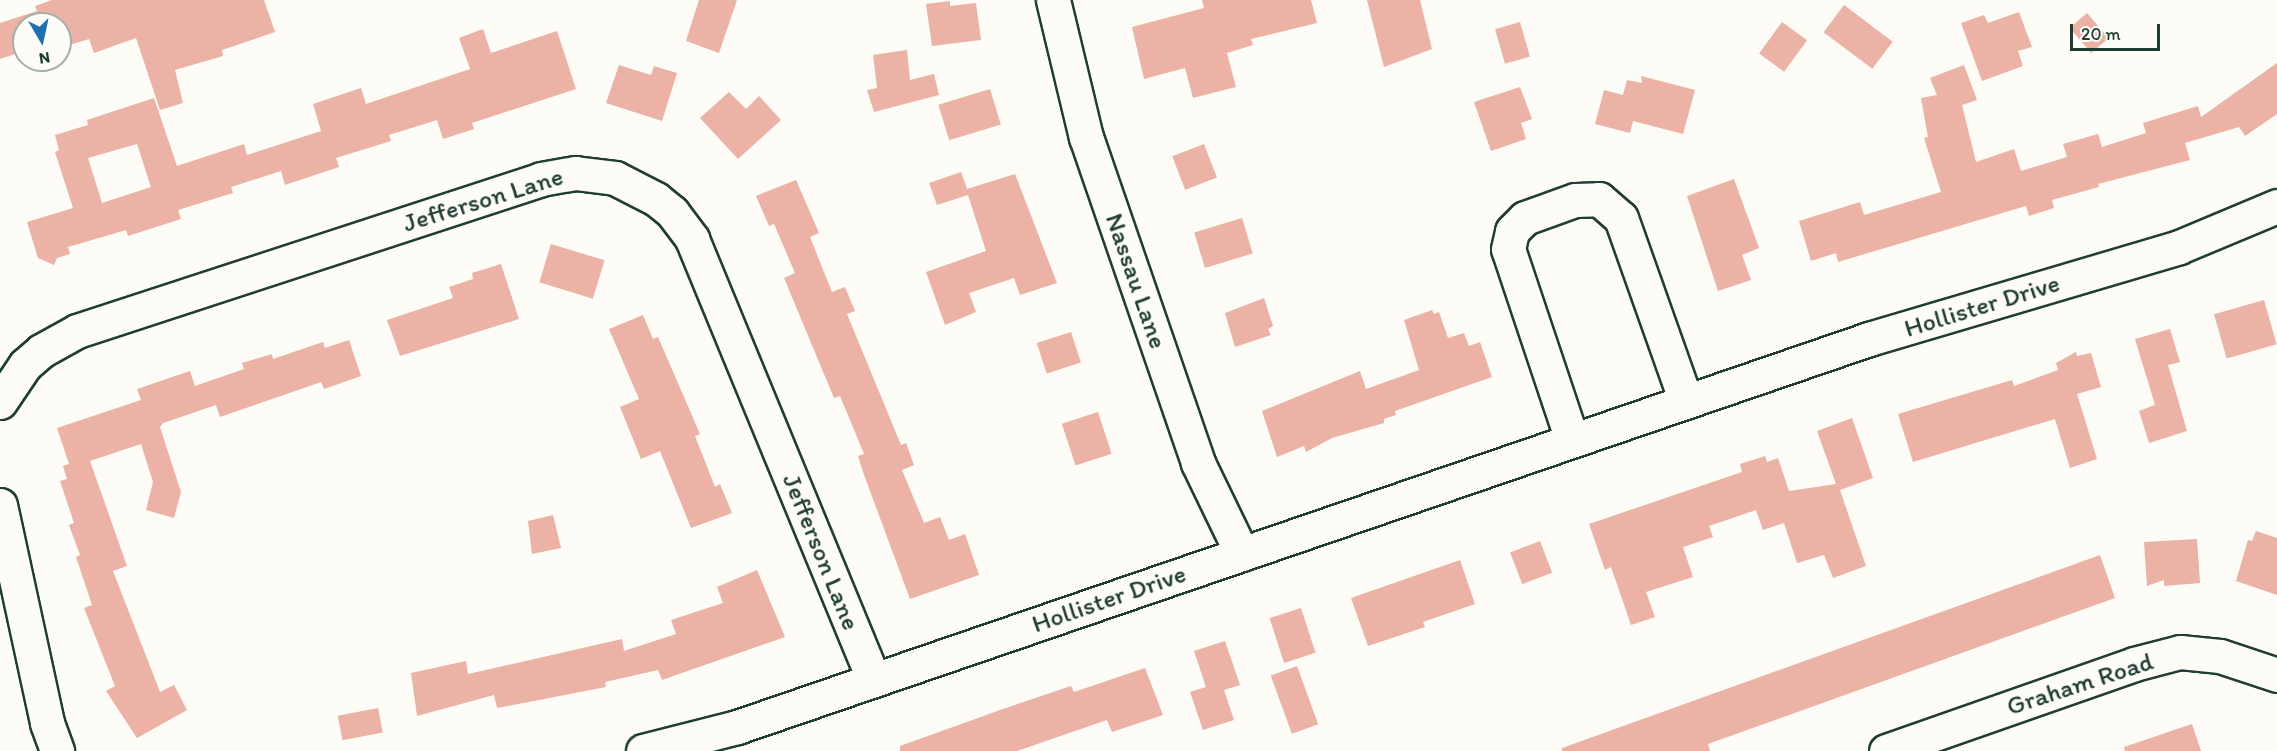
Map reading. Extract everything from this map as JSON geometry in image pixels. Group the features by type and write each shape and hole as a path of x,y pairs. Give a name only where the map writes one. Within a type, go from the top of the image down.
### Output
{"street":[{"name":"Nassau Lane","path":"1053,0 1090,148 1198,464 1242,554"},
{"name":"Jefferson Lane","path":"0,402 26,365 77,331 541,178 575,173 615,178 656,199 672,212 692,239 874,680"},
{"path":"1572,440 1508,249 1512,231 1525,218 1575,200 1599,199 1621,218 1686,402"},
{"name":"Hollister Drive","path":"643,751 736,727 1869,339 2179,247 2277,206"},
{"path":"0,505 47,723 57,751"},
{"name":"Graham Road","path":"1886,751 2134,664 2180,652 2220,656 2277,675"}],"building":[{"path":"52,0 264,0 275,32 222,50 223,56 175,70 183,103 160,110 136,38 94,53 89,39 72,44 72,12 34,12 37,11 35,6"},
{"path":"699,0 737,0 719,53 686,41"},
{"path":"1202,0 1311,0 1317,23 1251,39 1253,45 1227,53 1236,87 1193,98 1185,68 1144,79 1132,27 1204,8"},
{"path":"1367,0 1420,0 1432,49 1384,67"},
{"path":"950,1 950,6 976,3 981,40 932,46 926,4"},
{"path":"1844,5 1893,42 1872,69 1824,32"},
{"path":"2019,12 2032,47 2018,51 2023,66 1982,81 1961,23 1984,15 1988,23"},
{"path":"2087,13 2109,38 2091,53 2070,28"},
{"path":"12,19 12,55 0,59 0,23"},
{"path":"1520,22 1530,57 1505,64 1495,29"},
{"path":"1782,22 1807,40 1784,72 1759,54"},
{"path":"483,29 491,53 557,31 576,89 472,123 474,129 443,139 437,120 389,135 391,141 336,158 339,167 285,185 281,171 231,187 233,193 178,210 181,219 128,236 126,230 68,247 70,254 57,258 54,265 38,258 27,222 73,208 55,152 59,150 55,135 88,125 87,120 154,98 177,166 244,144 247,155 321,131 313,104 361,88 366,104 470,69 459,38","holes":["137,144 151,187 102,203 88,158"]},
{"path":"907,50 910,80 934,74 939,95 874,112 867,90 877,88 873,55"},
{"path":"2277,63 2277,114 2245,136 2239,127 2185,143 2190,160 2098,184 2099,187 2052,200 2054,208 2029,216 2026,206 1838,262 1836,253 1811,261 1799,221 1860,202 1864,215 1941,192 1924,138 1928,137 1921,98 1937,95 1930,78 1964,65 1977,100 1962,105 1976,162 2014,149 2021,171 2067,157 2063,144 2098,134 2102,147 2146,133 2143,123 2198,106 2201,117"},
{"path":"619,65 651,75 654,66 677,73 662,121 606,103"},
{"path":"1641,76 1695,90 1683,134 1633,121 1630,133 1595,124 1604,90 1623,95 1627,80 1642,83"},
{"path":"1520,87 1532,119 1521,123 1526,139 1491,151 1474,102"},
{"path":"990,89 1001,124 949,140 938,105"},
{"path":"729,92 746,109 759,96 781,120 738,159 700,118"},
{"path":"1204,144 1217,178 1185,190 1172,156"},
{"path":"961,172 967,189 1015,174 1057,283 1020,295 1014,278 969,293 976,312 945,325 926,272 986,251 968,195 937,205 929,183"},
{"path":"1734,179 1759,248 1742,255 1751,280 1718,291 1687,196"},
{"path":"796,180 819,233 810,237 832,292 845,287 855,311 847,314 901,445 906,443 914,465 902,470 924,523 940,517 949,540 965,534 979,575 910,599 863,472 858,456 864,454 840,396 834,398 784,278 795,273 774,224 769,226 756,196"},
{"path":"1242,218 1253,253 1205,268 1194,233"},
{"path":"551,244 605,260 593,299 539,282"},
{"path":"501,264 519,319 400,356 387,320 453,298 449,287 473,279 472,273"},
{"path":"1264,298 1273,326 1268,329 1271,335 1235,347 1225,313"},
{"path":"2264,300 2277,344 2227,359 2214,314"},
{"path":"1432,310 1434,314 1439,312 1448,338 1464,333 1469,346 1480,342 1492,377 1395,411 1396,415 1384,419 1384,423 1332,438 1306,452 1304,446 1277,457 1262,411 1360,371 1366,389 1419,370 1404,320"},
{"path":"643,315 653,339 658,337 700,434 695,436 715,487 720,484 732,513 691,528 660,451 641,459 620,407 639,399 609,329"},
{"path":"2170,329 2180,362 2168,365 2187,431 2149,443 2139,411 2155,405 2135,339"},
{"path":"1071,332 1081,362 1047,374 1037,343"},
{"path":"349,340 361,376 324,389 321,382 220,417 216,405 163,423 160,427 181,492 174,518 146,510 153,482 141,444 90,461 127,566 113,571 160,692 174,685 187,710 137,738 106,691 115,686 84,608 92,605 76,557 80,555 69,525 74,523 60,481 67,479 63,466 69,464 57,428 141,400 137,389 190,371 195,386 244,369 242,363 272,354 273,359 323,342 325,348"},
{"path":"2076,352 2077,356 2091,353 2101,387 2077,394 2097,459 2070,468 2055,419 1913,462 1898,414 2012,380 2014,386 2058,370 2056,363"},
{"path":"1098,412 1112,454 1075,466 1062,424"},
{"path":"1852,418 1873,478 1840,490 1866,566 1833,578 1824,555 1797,563 1784,523 1763,530 1756,510 1709,526 1713,537 1683,547 1693,577 1646,592 1655,617 1631,625 1611,567 1605,570 1589,524 1742,472 1740,464 1765,456 1767,462 1778,458 1789,491 1836,484 1817,431"},
{"path":"553,515 561,548 532,554 528,521"},
{"path":"2256,531 2277,538 2277,595 2236,581 2248,540 2252,541"},
{"path":"2197,539 2200,583 2164,586 2164,580 2147,586 2144,542"},
{"path":"1540,541 1552,573 1522,584 1510,552"},
{"path":"2100,555 2115,598 1708,744 1710,751 1562,751 1562,748"},
{"path":"1460,560 1475,604 1423,622 1425,627 1368,646 1351,598"},
{"path":"757,570 785,637 662,680 658,670 605,682 606,687 497,708 494,695 417,716 411,673 466,661 468,674 622,639 624,651 676,634 671,620 723,603 717,587"},
{"path":"1301,608 1316,653 1284,663 1270,618"},
{"path":"1225,641 1240,685 1224,690 1234,720 1203,730 1190,692 1206,687 1194,651"},
{"path":"1297,666 1318,724 1292,734 1271,676"},
{"path":"1145,668 1163,715 1112,732 1107,720 1017,751 900,751 900,746 1003,709 1071,686 1074,692"},
{"path":"378,708 383,733 343,740 338,716"},
{"path":"2192,724 2201,751 2125,751 2124,747"}]}
